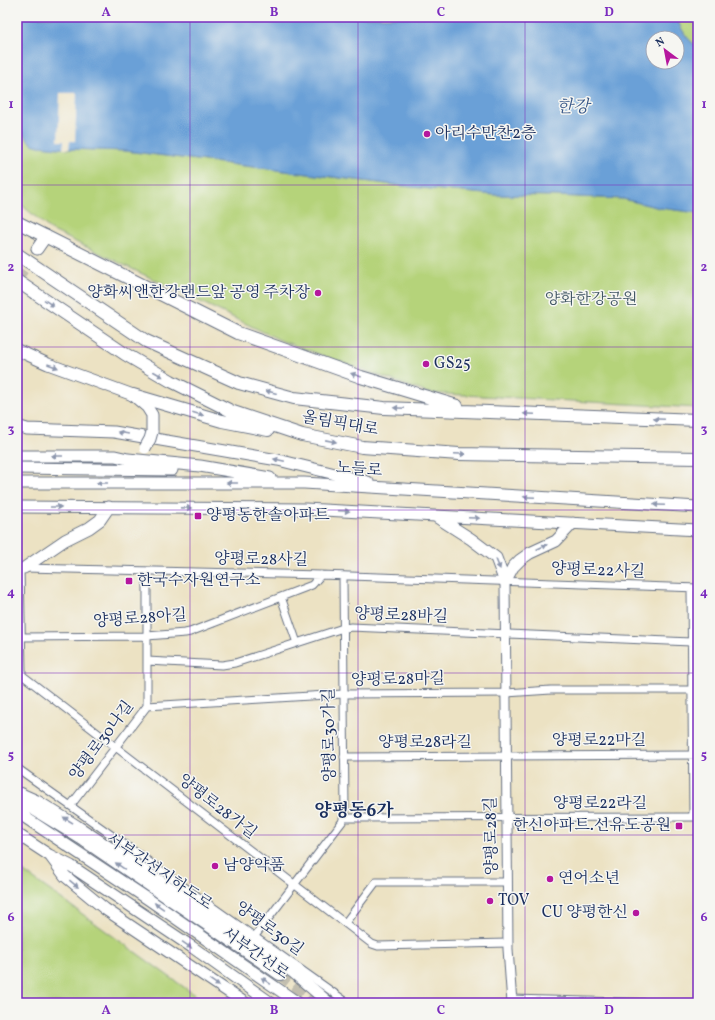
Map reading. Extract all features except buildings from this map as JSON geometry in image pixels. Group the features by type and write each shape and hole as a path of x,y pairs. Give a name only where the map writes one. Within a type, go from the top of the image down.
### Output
{"highway":[{"path":"17,222 238,333 361,377 473,411"},
{"name":"올림픽대로","path":"17,254 146,341 239,383 302,398 384,408 698,420"},
{"name":"올림픽대로","path":"17,281 125,354 171,381 233,412 302,435 362,447 459,454 698,458"},
{"path":"133,395 222,422 302,435"},
{"path":"19,793 32,808"},
{"name":"서부간선지하도로","path":"17,807 32,808 84,840 280,974"}],"main road":[{"path":"37,249 46,236"},
{"path":"17,350 48,364 133,395 147,407 152,415 152,432 145,448 135,453 115,456"},
{"path":"17,426 27,429 114,432 278,460 398,489"},
{"path":"17,456 115,456 226,470 304,483"},
{"path":"17,468 226,470"},
{"name":"노들로","path":"17,483 304,483 698,507"},
{"path":"17,507 305,509 698,530"},
{"path":"20,568 65,540 89,528 100,520 109,508"},
{"path":"434,516 471,539 496,558 505,582"},
{"path":"505,582 513,567 520,560 530,553 556,541 573,523"},
{"path":"19,793 37,801 77,826 174,891 294,973 329,1003"},
{"name":"서부간선로","path":"17,807 26,818 154,903 298,1003"},
{"name":"서부간선로","path":"17,834 77,871 271,1003"},
{"path":"49,854 65,876 105,909 244,1003"}],"street":[{"name":"양평로28사길","path":"20,568 321,575 505,582"},
{"name":"양평로28가길","path":"20,568 22,675 372,944 378,946 508,943"},
{"name":"양평로30나길","path":"71,805 147,706 147,571"},
{"name":"양평로28아길","path":"22,637 147,636 190,632 312,585 321,575"},
{"name":"양평로30가길","path":"343,576 342,628 345,814 343,818"},
{"name":"양평로22사길","path":"505,582 695,588 692,642"},
{"name":"양평로28길","path":"505,582 508,943 512,1001"},
{"path":"281,597 297,643"},
{"name":"양평로28바길","path":"147,660 222,665 235,663 342,628 351,627 505,634"},
{"path":"505,634 692,642 692,690 695,755"},
{"path":"506,693 551,690 692,690"},
{"name":"양평로28마길","path":"147,706 343,694 506,693"},
{"name":"양평로22마길","path":"506,756 695,755"},
{"name":"양평로22라길","path":"343,818 695,817 695,755"},
{"name":"양평로28라길","path":"344,757 506,756"},
{"name":"양평로30길","path":"17,768 348,1003"},
{"path":"255,936 343,818"},
{"path":"345,923 376,882 508,882"},
{"path":"512,1001 658,1003"}],"green space":[{"path":"676,17 698,17 698,47 685,34 685,30 682,30"},
{"name":"양화한강공원","path":"17,126 32,144 39,146 69,149 126,151 411,187 495,195 623,199 660,208 698,213 698,408 428,393 282,341 51,230 17,201"},
{"path":"17,867 206,1003 17,1003"}],"water":[{"name":"한강","path":"17,17 676,17 682,30 645,30 645,70 685,70 685,34 698,47 698,213 660,208 623,199 495,195 411,187 126,151 69,149 39,146 32,144 17,126"}],"pier":[{"path":"60,93 77,93 75,141 70,141 69,149 63,149 64,141 58,141"}],"tunnel":[{"path":"17,279 37,249"},
{"path":"280,974 317,1003"}],"place":[{"name":"아리수만찬2층","path":"427,134"},
{"name":"양화씨앤한강랜드앞 공영 주차장","path":"318,293"},
{"name":"GS25","path":"426,364"},
{"name":"양평동한솔아파트","path":"198,516"},
{"name":"한국수자원연구소","path":"129,581"},
{"name":"한신아파트.선유도공원","path":"679,826"},
{"name":"남양약품","path":"215,866"},
{"name":"연어소년","path":"550,879"},
{"name":"TOV","path":"490,901"},
{"name":"CU 양평한신","path":"636,913"}],"district":[{"name":"양평동6가","path":"354,811"}]}
